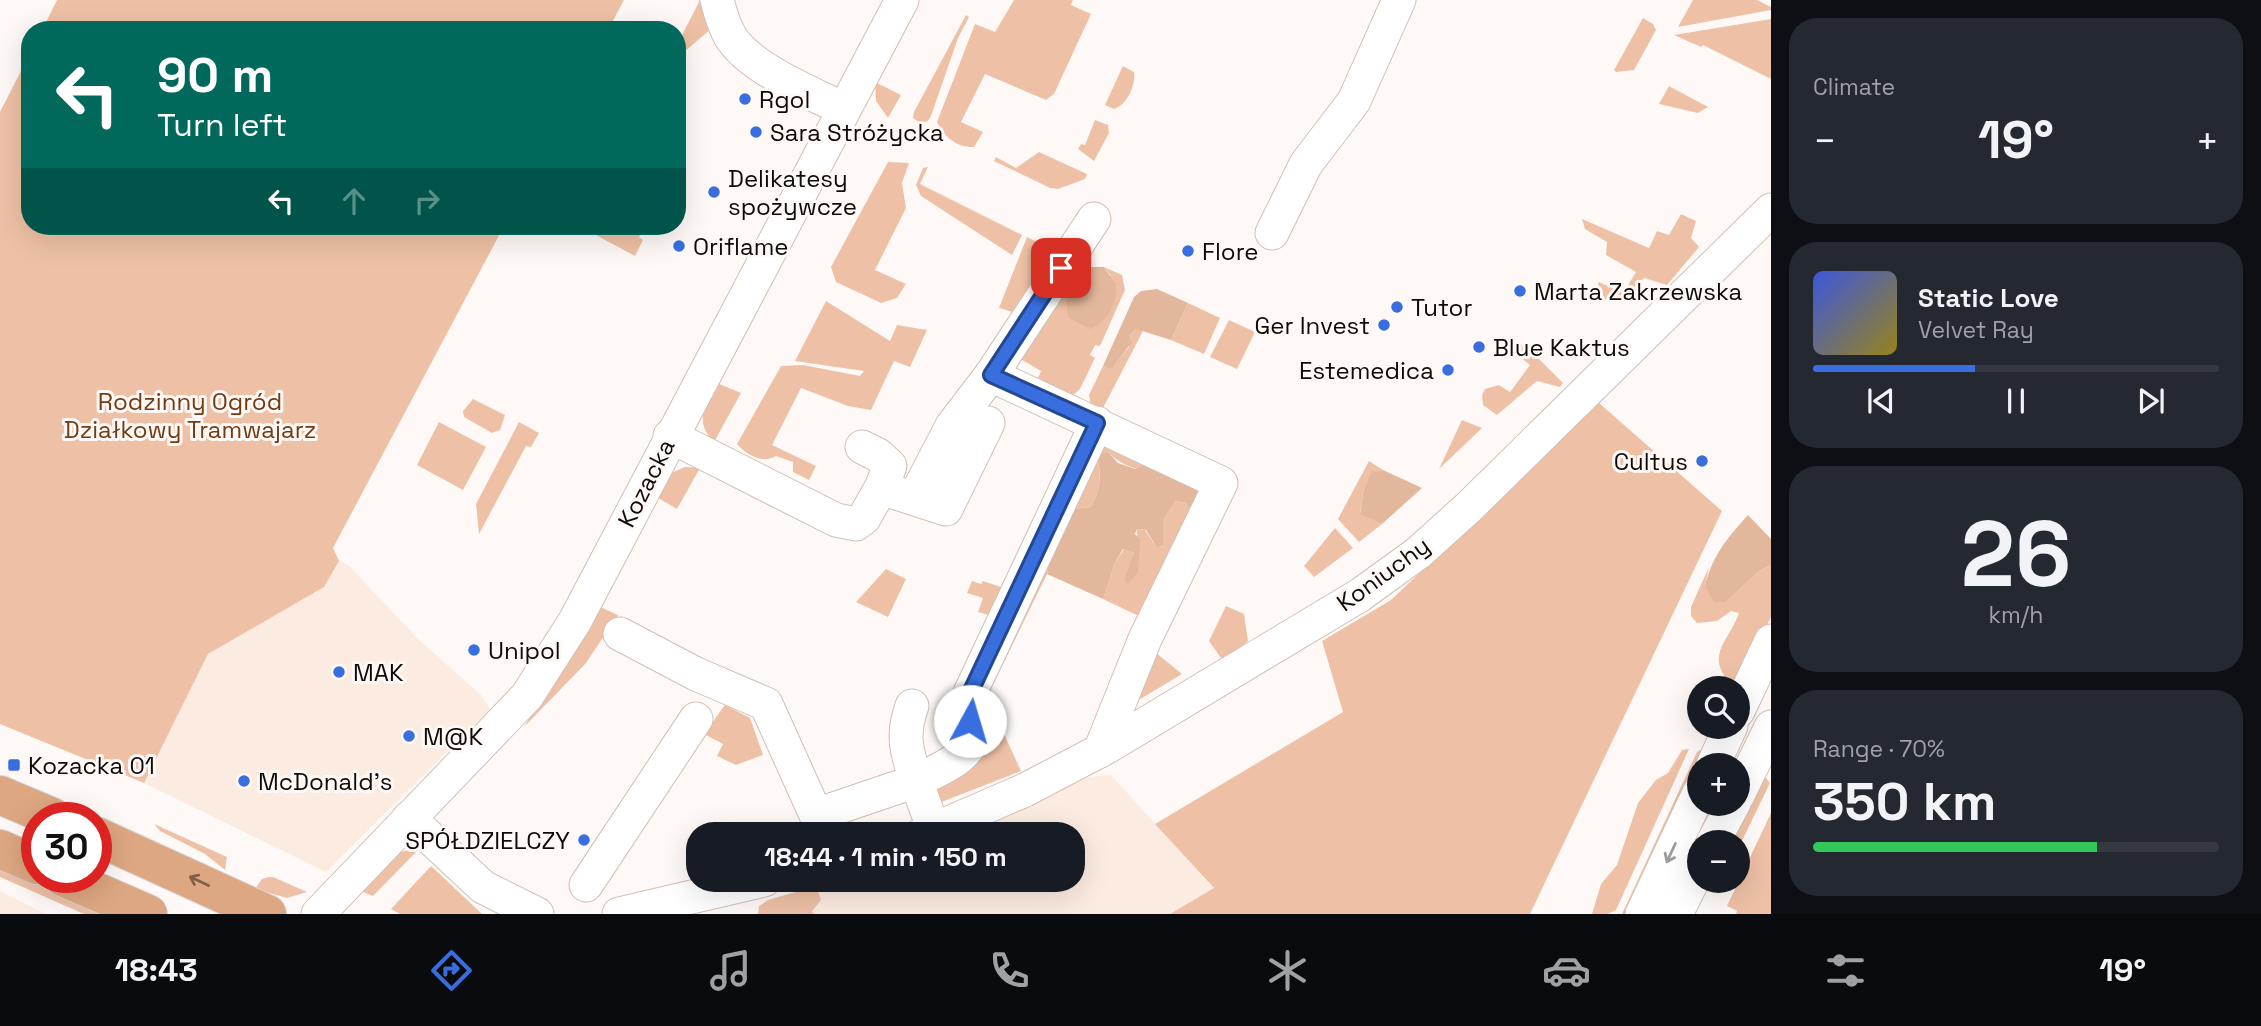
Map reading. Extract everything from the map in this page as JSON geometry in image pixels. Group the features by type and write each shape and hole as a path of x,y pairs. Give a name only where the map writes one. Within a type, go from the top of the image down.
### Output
{"main road":[{"path":"0,795 21,804"},
{"path":"112,843 267,914"},
{"path":"0,849 21,858"},
{"path":"100,893 148,914"}],"street":[{"path":"717,0 729,34 746,53 783,78 844,109"},
{"name":"Kozacka","path":"318,914 527,696 575,621 670,436 902,0"},
{"path":"1272,233 1306,164 1354,101 1399,0"},
{"name":"Koniuchy","path":"953,822 1025,790 1100,751 1360,595 1418,553 1470,506 1771,210"},
{"path":"915,497 952,426 991,375 1094,219"},
{"path":"991,375 1221,483 1145,639 1100,751"},
{"path":"881,488 915,497 943,517 988,423"},
{"path":"827,822 916,781 956,759 970,745 970,693 1097,423"},
{"path":"670,436 847,523 856,524 864,518 890,466 878,454 862,447"},
{"path":"620,634 696,674 766,704 820,822"},
{"path":"1750,689 1768,656"},
{"path":"912,706 906,723 904,745 925,822"},
{"path":"586,885 696,719"},
{"path":"1750,770 1771,727"},
{"path":"1642,914 1688,816"},
{"path":"409,818 483,887 537,914"},
{"path":"619,914 713,892"},
{"path":"1676,914 1687,892"}],"shaded area":[{"path":"1081,267 1104,267 1116,284 1111,311 1097,326 1090,329 1069,318 1067,310 1068,291"},
{"path":"1157,289 1188,303 1171,340 1136,329 1129,336 1132,342 1112,368 1103,366 1134,297 1141,291"},
{"path":"1108,452 1118,463 1135,469 1148,464 1207,494 1191,510 1186,503 1176,501 1163,520 1163,545 1157,548 1146,530 1137,529 1135,534 1140,539 1138,572 1128,584 1124,580 1134,553 1123,549 1115,563 1103,599 1047,574 1050,557 1074,509 1091,507 1094,502 1100,479 1098,461 1101,454"},
{"path":"1383,470 1422,488 1382,524 1360,514 1364,488 1371,473"},
{"path":"1748,515 1771,539 1771,565 1759,571 1726,602 1714,602 1705,586 1712,565 1727,539"},
{"path":"339,561 348,565 419,640 481,695 490,709 326,872 144,783 208,654 324,587"},
{"path":"1111,775 1214,889 1170,914 807,914 799,898 816,892 1085,892 1085,822 994,822 1088,777"},
{"path":"0,891 46,914 0,914"}],"green space":[{"path":"57,0 624,0 613,21 46,21"},
{"path":"700,0 703,0 711,29 686,50 686,27"},
{"path":"1014,0 1073,0 1071,5 1091,14 1054,94 1046,100 985,74 961,122 983,132 974,147 956,143 943,132 937,122 975,24 995,32"},
{"path":"1693,0 1757,0 1771,7 1771,10 1678,27"},
{"path":"966,15 969,17 958,38 931,116 928,121 920,123 913,118 914,112"},
{"path":"1643,18 1653,24 1656,30 1634,70 1616,72 1614,70"},
{"path":"1771,19 1771,79 1703,45 1701,47 1674,35"},
{"path":"1123,66 1134,72 1134,83 1127,99 1114,109 1105,105"},
{"name":"Rodzinny Ogród Działkowy Tramwajarz","path":"21,71 21,235 499,235 333,548 339,561 324,587 208,654 144,783 0,724 0,112"},
{"path":"875,82 901,95 888,118 876,101"},
{"path":"1669,86 1708,107 1698,113 1659,104"},
{"path":"1095,120 1108,125 1109,133 1094,161 1078,149 1081,144 1085,145"},
{"path":"1039,152 1087,174 1085,179 1058,189 1050,188 994,161 996,157 1016,168"},
{"path":"888,162 909,163 902,183 906,208 875,270 906,284 897,298 881,303 836,282 831,267"},
{"path":"928,167 920,184 1022,235 1012,255 921,196 916,185 923,168"},
{"path":"1681,214 1696,221 1691,238 1699,247 1667,285 1644,278 1620,301 1600,298 1598,282 1624,292 1636,272 1606,255 1607,242 1585,229 1582,219 1649,248 1657,231 1669,235"},
{"path":"596,235 640,235 643,240 635,256"},
{"path":"1027,237 1060,254 1016,313 999,308"},
{"path":"1104,267 1122,275 1125,290 1100,346 1095,345 1090,355 1095,358 1080,389 1069,399 1035,385 1041,371 1015,356 1071,275 1111,276"},
{"path":"826,301 890,341 897,325 927,330 910,367 894,361 871,410 848,406 801,388 772,445 816,466 809,480 793,472 793,462 776,456 760,459 745,452 737,444 781,366 803,365 860,376 864,371 795,361"},
{"path":"1188,303 1220,318 1204,354 1171,340"},
{"path":"1229,320 1255,332 1237,369 1210,357"},
{"path":"1136,329 1144,329 1103,408 1091,406 1089,395 1103,366 1112,367 1129,347 1129,336"},
{"path":"1516,341 1529,349 1563,383 1560,387 1537,381 1497,415 1483,405 1482,395 1485,389 1499,385 1510,392 1530,365 1511,350"},
{"path":"717,383 741,393 714,442 704,427 703,420 706,405"},
{"path":"473,399 505,415 500,430 492,433 464,417 463,411"},
{"path":"1599,403 1722,511 1530,914 1170,914 1214,888 1155,824 1343,712 1322,641 1391,600"},
{"path":"1462,420 1482,428 1439,469"},
{"path":"439,422 486,447 463,490 417,465"},
{"path":"519,422 539,433 531,447 526,446 479,534 476,504"},
{"path":"1101,442 1195,476 1137,469 1117,460 1108,452 1098,461 1099,485 1091,507 1074,509"},
{"path":"1369,461 1383,470 1371,474 1364,488 1360,513 1382,524 1359,542 1338,519"},
{"path":"685,467 700,468 677,509 658,498 669,474"},
{"path":"1176,501 1186,503 1192,510 1145,619 1103,599 1115,563 1124,549 1134,553 1138,572 1137,529 1145,530 1157,548 1163,545 1163,520"},
{"path":"1335,528 1353,548 1314,577 1304,566"},
{"path":"1050,557 1047,574 987,697 1021,771 931,806 934,789 979,708"},
{"path":"1771,565 1771,617 1742,676 1725,676 1719,657 1739,613 1731,611 1717,621 1697,623 1691,616 1691,607 1709,567 1705,586 1726,602 1759,571"},
{"path":"886,569 906,579 888,617 856,602"},
{"path":"972,581 981,584 983,581 1007,589 995,617 978,612 983,598 967,593"},
{"path":"598,606 618,615 586,663 524,727"},
{"path":"1226,606 1244,614 1248,641 1223,661 1209,641"},
{"path":"1150,648 1182,674 1127,707"},
{"path":"725,705 750,718 763,755 736,765 717,756 723,744 704,734"},
{"path":"1689,749 1616,910 1608,914 1592,914 1601,884 1617,865 1638,803 1656,780 1668,773 1682,750"},
{"path":"1687,774 1687,794 1632,914 1622,914"},
{"path":"1764,776 1770,783 1747,830 1738,830 1745,816 1750,816 1750,805"},
{"path":"1771,813 1771,914 1736,914 1737,911 1727,906 1733,893 1750,893 1750,857"},
{"path":"154,824 227,857 225,870 205,854 160,831"},
{"path":"418,850 373,896 358,890 397,854"},
{"path":"0,866 21,875 21,886 0,877"},
{"path":"431,866 482,914 400,914 391,909"},
{"path":"269,877 307,892 287,898 255,889 262,879"},
{"path":"795,892 818,892 821,900 812,911 814,914 758,914 759,906 768,900"},
{"path":"36,893 61,893 108,914 84,914"}],"place":[{"name":"Rgol","path":"745,99"},
{"name":"Sara Stróżycka","path":"756,132"},
{"name":"Delikatesy spożywcze","path":"714,192"},
{"name":"Oriflame","path":"679,246"},
{"name":"Flore","path":"1188,251"},
{"name":"Marta Zakrzewska","path":"1520,291"},
{"name":"Tutor","path":"1397,307"},
{"name":"Ger Invest","path":"1384,325"},
{"name":"Blue Kaktus","path":"1479,347"},
{"name":"Estemedica","path":"1448,370"},
{"name":"Cultus","path":"1702,461"},
{"name":"Unipol","path":"474,650"},
{"name":"MAK","path":"339,672"},
{"name":"M@K","path":"409,736"},
{"name":"Kozacka 01","path":"14,765"},
{"name":"McDonald's","path":"244,781"},
{"name":"SPÓŁDZIELCZY","path":"584,840"}],"route":[{"path":"970,721 970,693 1097,423 991,375 1061,268"}]}
